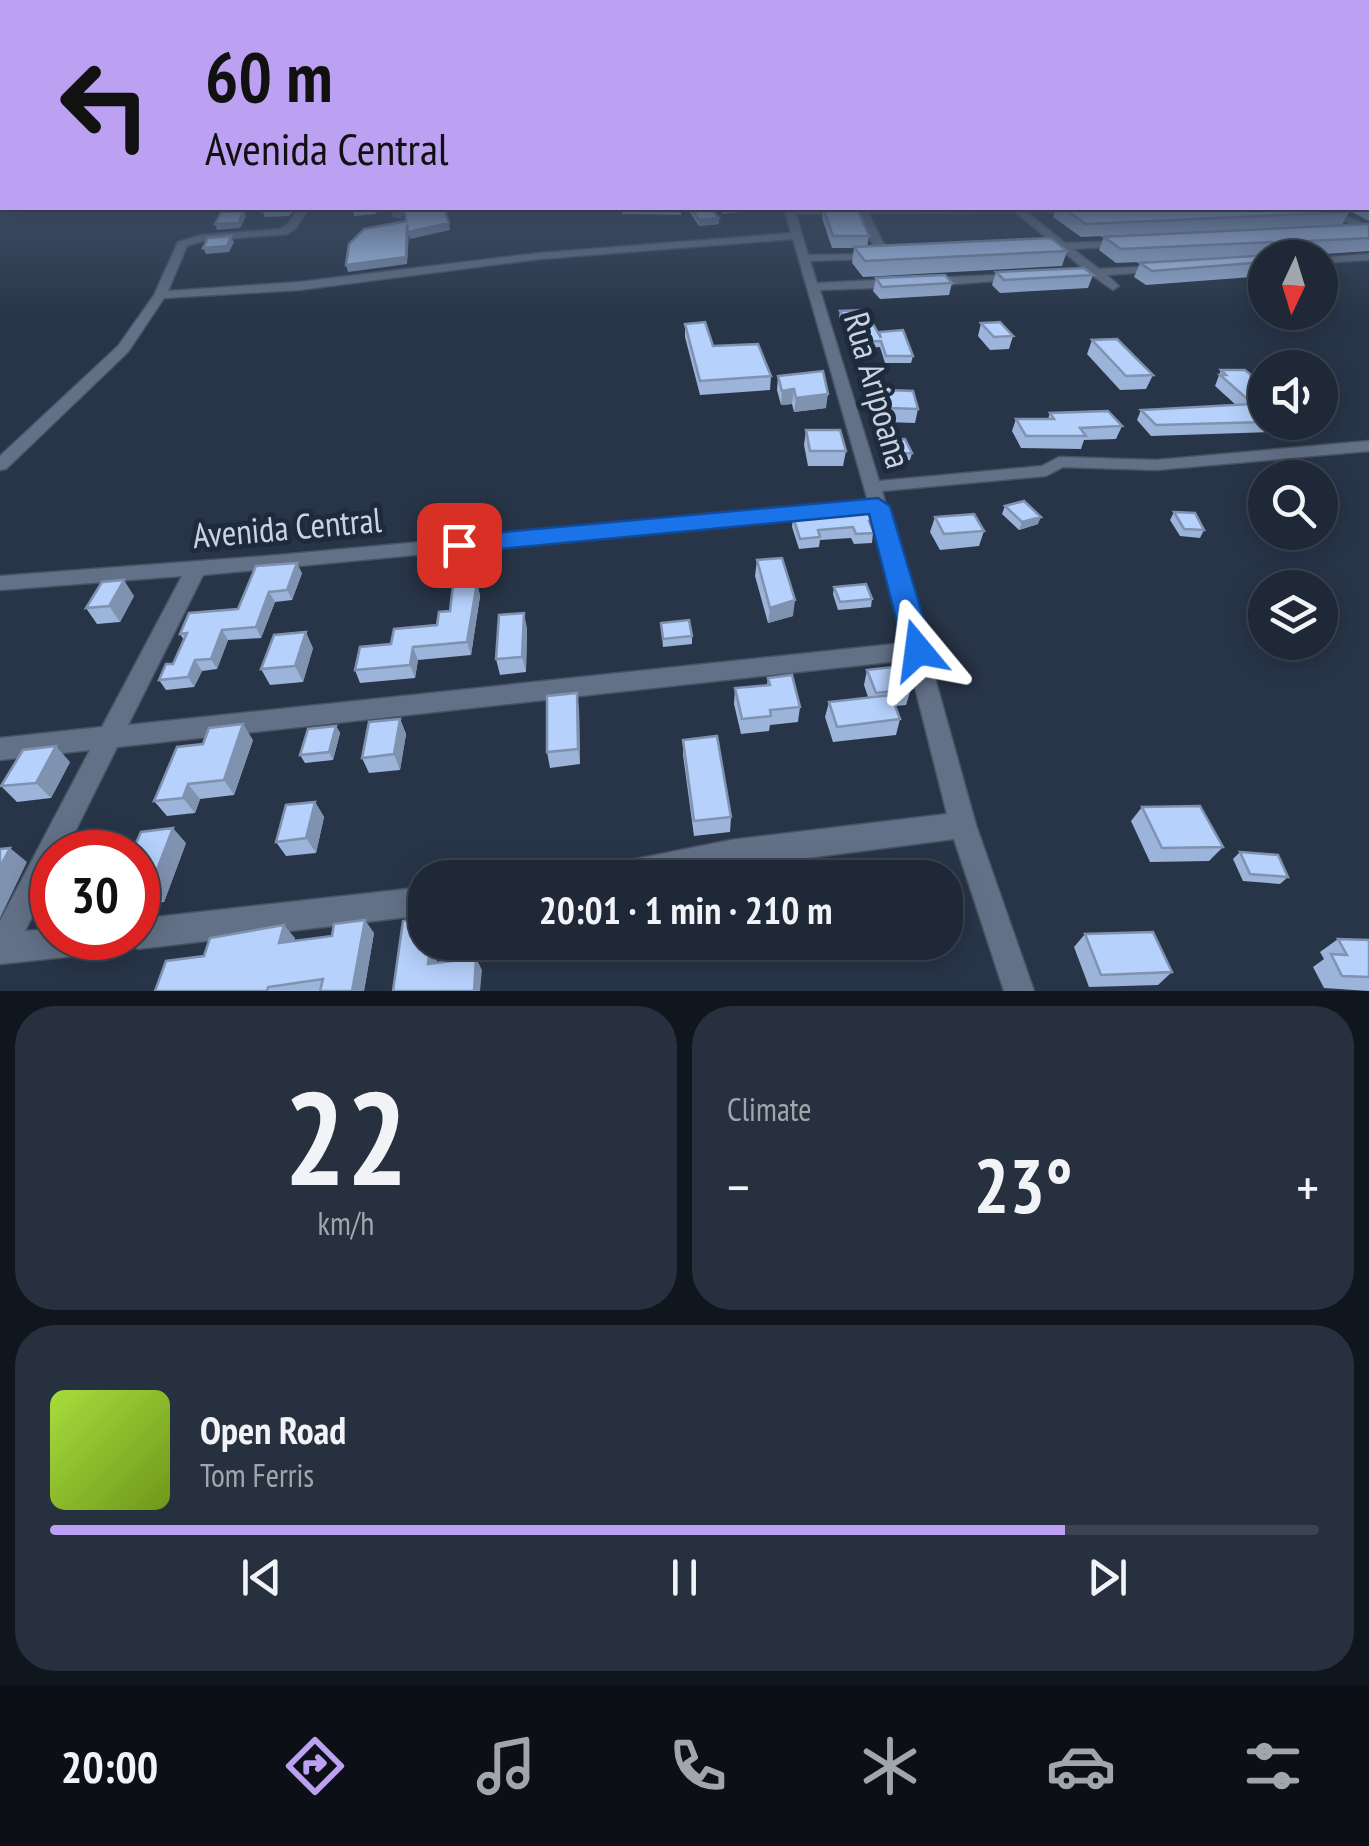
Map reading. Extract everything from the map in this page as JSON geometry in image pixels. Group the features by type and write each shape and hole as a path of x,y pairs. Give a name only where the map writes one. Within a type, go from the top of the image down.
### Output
{"street":[{"path":"0,465 123,348 160,295 182,244 289,228"},
{"name":"Rua Aripoana","path":"794,228 918,650 963,825 1020,991"},
{"path":"870,228 884,256"},
{"path":"1040,228 1113,286"},
{"path":"1330,232 1369,230"},
{"path":"160,295 299,286 540,256 795,236"},
{"path":"1023,248 1139,242"},
{"path":"804,258 904,255"},
{"path":"1338,259 1369,257"},
{"path":"1058,274 1172,268"},
{"path":"814,287 1039,276"},
{"path":"960,280 972,292"},
{"name":"Avenida Central","path":"0,583 197,568 874,497 1046,471 1058,462 1156,465 1369,446"},
{"path":"0,949 197,568"},
{"path":"0,749 918,650"},
{"path":"701,860 963,825"},
{"path":"160,932 408,904"},
{"path":"0,949 30,946"}],"building":[{"path":"407,228 406,257 346,265 349,244 364,229"},
{"path":"830,228 866,228 869,236 833,236"},
{"path":"1369,228 1369,238 1248,240 1248,243 1121,249 1104,237"},
{"path":"231,236 227,246 203,248 208,238"},
{"path":"1051,238 1067,251 865,261 854,247"},
{"path":"1248,256 1248,263 1152,271 1140,263"},
{"path":"1084,268 1093,275 1004,280 996,272"},
{"path":"945,275 952,283 882,287 876,278"},
{"path":"865,310 881,338 879,332 903,330 913,356 886,356 881,341 859,342 840,311"},
{"path":"705,322 713,346 758,344 771,376 700,381 685,324"},
{"path":"1000,322 1013,336 994,337 981,323"},
{"path":"1117,339 1153,375 1126,376 1092,340"},
{"path":"1221,370 1248,373 1248,400 1220,375 1226,375"},
{"path":"823,371 828,394 796,398 794,389 782,391 778,376"},
{"path":"885,390 913,391 918,409 889,408"},
{"path":"1248,404 1248,422 1156,425 1141,410"},
{"path":"1108,411 1122,426 1080,428 1086,436 1026,436 1016,419 1054,419 1050,413"},
{"path":"806,430 840,430 846,451 810,451"},
{"path":"905,439 912,453 890,454 884,440"},
{"path":"1024,501 1041,517 1022,522 1005,506"},
{"path":"867,506 874,521 869,521 874,533 856,534 853,527 818,530 820,537 800,539 793,517"},
{"path":"1174,512 1195,513 1204,530 1184,529"},
{"path":"974,514 984,531 944,534 935,517"},
{"path":"782,558 795,600 770,608 757,560"},
{"path":"297,563 287,590 269,592 256,627 222,630 211,659 195,660 188,677 159,680 166,664 173,664 187,633 180,634 189,613 238,609 256,566"},
{"path":"124,580 109,606 86,608 102,582"},
{"path":"477,583 467,642 413,647 410,665 355,670 360,647 391,644 394,629 437,625 439,612 450,611 453,585"},
{"path":"866,584 872,599 840,602 834,587"},
{"path":"524,613 522,657 496,659 499,615"},
{"path":"689,620 692,636 663,639 661,623"},
{"path":"306,632 295,666 261,669 274,635"},
{"path":"901,666 911,689 876,693 867,670"},
{"path":"792,675 800,707 770,710 771,716 742,719 735,688 770,685 768,678"},
{"path":"577,693 578,749 547,752 547,696"},
{"path":"891,695 900,719 837,727 829,702"},
{"path":"400,719 394,754 362,758 369,722"},
{"path":"243,724 224,780 188,784 183,798 154,801 177,747 203,744 209,728"},
{"path":"336,726 329,752 300,755 308,729"},
{"path":"717,736 731,817 694,821 683,740"},
{"path":"56,746 36,783 1,786 23,750"},
{"path":"315,802 306,838 276,842 286,805"},
{"path":"1200,806 1223,847 1162,848 1142,807"},
{"path":"173,828 160,862 160,830"},
{"path":"10,848 0,867 0,849"},
{"path":"1240,852 1278,855 1288,877 1250,874"},
{"path":"365,920 352,991 320,991 323,979 268,987 267,991 155,991 166,961 204,956 210,938 284,925 279,943 332,936 334,924"},
{"path":"408,920 408,960 428,960 428,964 476,960 474,991 393,991 403,921"},
{"path":"1153,932 1172,972 1101,975 1085,934"},
{"path":"1338,939 1369,940 1369,977 1342,976 1331,954 1347,955"}],"route":[{"path":"459,545 878,506 918,650"}]}
